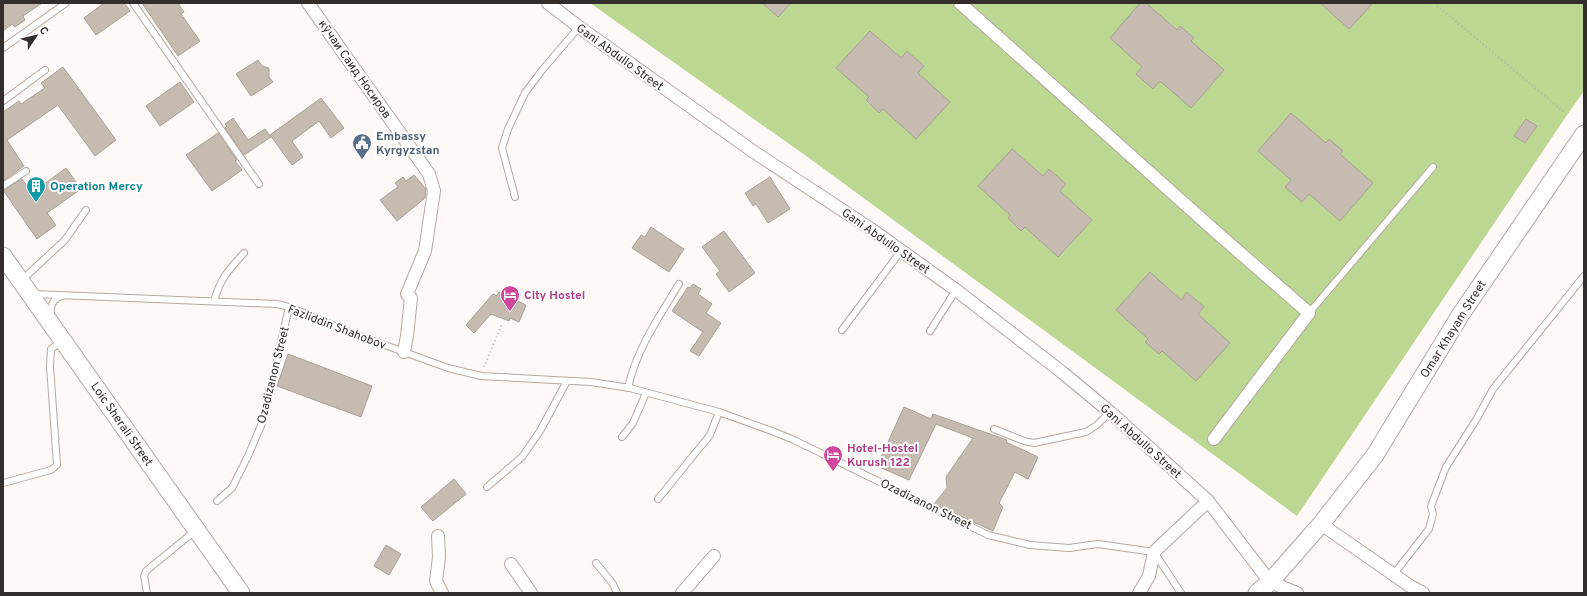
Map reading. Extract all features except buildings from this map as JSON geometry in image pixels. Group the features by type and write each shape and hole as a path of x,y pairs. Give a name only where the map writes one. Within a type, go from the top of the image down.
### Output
{"main road":[{"name":"Omar Khayam Street","path":"1257,593 1270,582 1321,524 1375,455 1461,314 1584,135"},
{"name":"Loic Sherali Street","path":"3,256 241,593"}],"street":[{"name":"кӯчаи Саид Носиров","path":"308,3 429,174 434,191 425,251 408,294 411,298 404,352"},
{"name":"Gani Abdullo Street","path":"548,3 579,28 754,152 956,290 1063,373 1110,412 1208,501 1270,582"},
{"path":"960,3 1309,314 1214,439"},
{"path":"1139,593 1149,576 1154,552 1208,501"},
{"path":"1321,524 1410,586 1423,593"},
{"path":"438,536 439,557 436,581 442,593"},
{"path":"682,593 714,556"},
{"path":"511,564 531,593"},
{"path":"1270,582 1297,593"}],"lane":[{"path":"3,48 66,3"},
{"path":"134,3 259,184"},
{"path":"515,197 502,148 508,129 525,93 543,69 579,28"},
{"path":"3,101 45,70"},
{"path":"1309,314 1433,167"},
{"path":"3,186 26,171"},
{"path":"26,287 65,240 86,210"},
{"path":"842,330 901,251"},
{"path":"214,301 218,285 244,253"},
{"path":"1394,575 1429,529 1433,514 1431,506 1446,467 1476,420 1493,389 1584,276"},
{"path":"628,388 632,372 643,347 679,284"},
{"name":"Fazliddin Shahobov","path":"26,287 63,295 277,304 289,307 448,368 481,376 567,381"},
{"path":"930,330 956,290"},
{"path":"3,483 50,470 57,466 58,460 50,366 51,349 59,334 51,316 51,306 57,298 63,295"},
{"name":"Ozadizanon Street","path":"217,501 232,488 263,422 284,337 289,307"},
{"path":"487,487 522,457 540,431 567,381"},
{"name":"Ozadizanon Street","path":"567,381 590,382 628,388 719,412 794,440 988,535 1030,545 1069,548 1098,544 1154,552"},
{"path":"622,437 633,423 646,393"},
{"path":"658,500 710,435 719,412"},
{"path":"994,429 1024,441 1034,443 1086,432 1110,412"},
{"path":"147,593 144,576 146,572 197,530"},
{"path":"1154,552 1181,593"},
{"path":"596,563 613,584 618,593"}],"path":[{"path":"1434,3 1564,112"},
{"path":"481,376 502,324"}],"green space":[{"path":"590,3 1584,3 1584,91 1297,516 809,158"}],"place":[{"name":"Embassy Kyrgyzstan","path":"362,160"},
{"name":"Operation Mercy","path":"36,203"},
{"name":"City Hostel","path":"510,312"},
{"name":"Hotel-Hostel Kurush 122","path":"833,472"}]}
